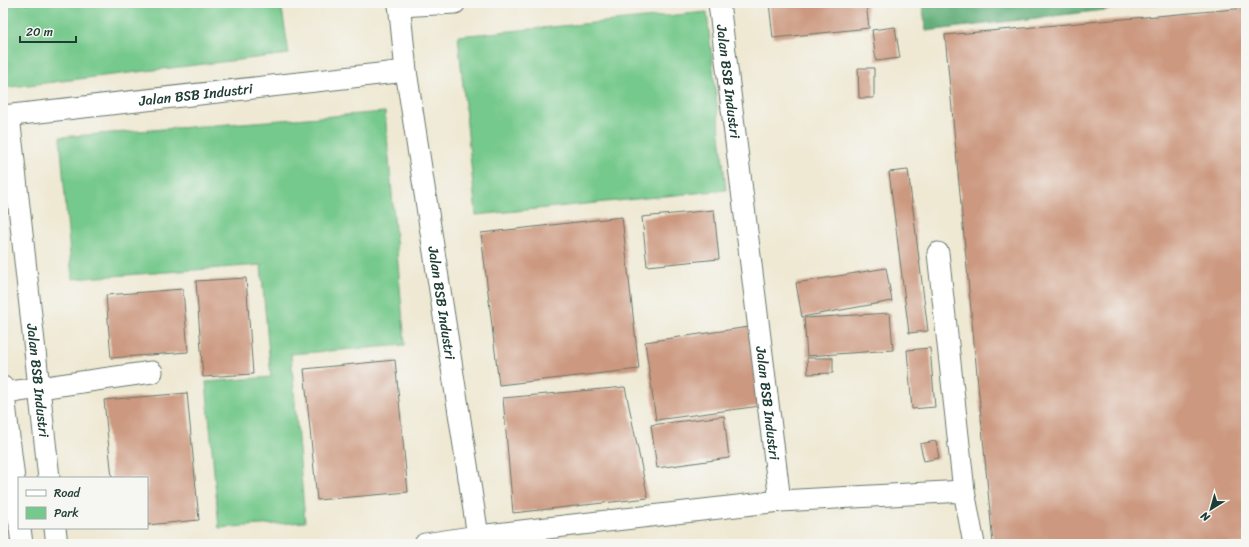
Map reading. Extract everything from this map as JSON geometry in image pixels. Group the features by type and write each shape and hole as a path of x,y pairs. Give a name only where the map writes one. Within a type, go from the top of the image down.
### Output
{"lane":[{"path":"399,4 456,3"},
{"name":"Jalan BSB Industri","path":"720,3 780,501"},
{"name":"Jalan BSB Industri","path":"399,4 406,71 478,536"},
{"name":"Jalan BSB Industri","path":"49,477 6,116 406,71"},
{"path":"938,253 964,491 974,544"},
{"path":"18,513 3,390 39,387 152,372"},
{"path":"425,544 478,536 780,501 964,491"},
{"path":"20,529 22,544"},
{"path":"55,529 57,544"}],"green space":[{"path":"3,3 281,3 289,54 3,88"},
{"path":"922,3 1164,3 926,31"},
{"path":"707,12 726,190 476,215 458,36"},
{"path":"385,112 405,345 291,354 305,522 219,528 206,382 271,377 261,265 72,279 60,137"}],"building":[{"path":"769,3 866,3 869,28 773,38"},
{"path":"1246,8 1246,544 993,544 945,35"},
{"path":"895,27 900,58 876,61 872,30"},
{"path":"858,68 874,68 874,98 859,98"},
{"path":"908,170 928,331 909,333 889,172"},
{"path":"714,210 719,259 647,266 642,217"},
{"path":"622,217 639,369 499,385 481,233"},
{"path":"886,268 892,301 802,317 796,283"},
{"path":"246,278 253,374 203,377 196,281"},
{"path":"183,289 188,352 111,358 106,295"},
{"path":"890,313 893,350 807,356 804,318"},
{"path":"749,327 760,406 656,420 645,342"},
{"path":"930,348 935,407 912,409 907,350"},
{"path":"807,358 833,358 833,373 808,374"},
{"path":"395,360 408,492 317,500 304,369"},
{"path":"625,387 648,498 513,513 503,398"},
{"path":"187,393 199,520 148,525 148,477 112,477 104,400"},
{"path":"724,416 729,458 657,468 651,425"},
{"path":"936,441 939,458 924,461 920,444"}]}
